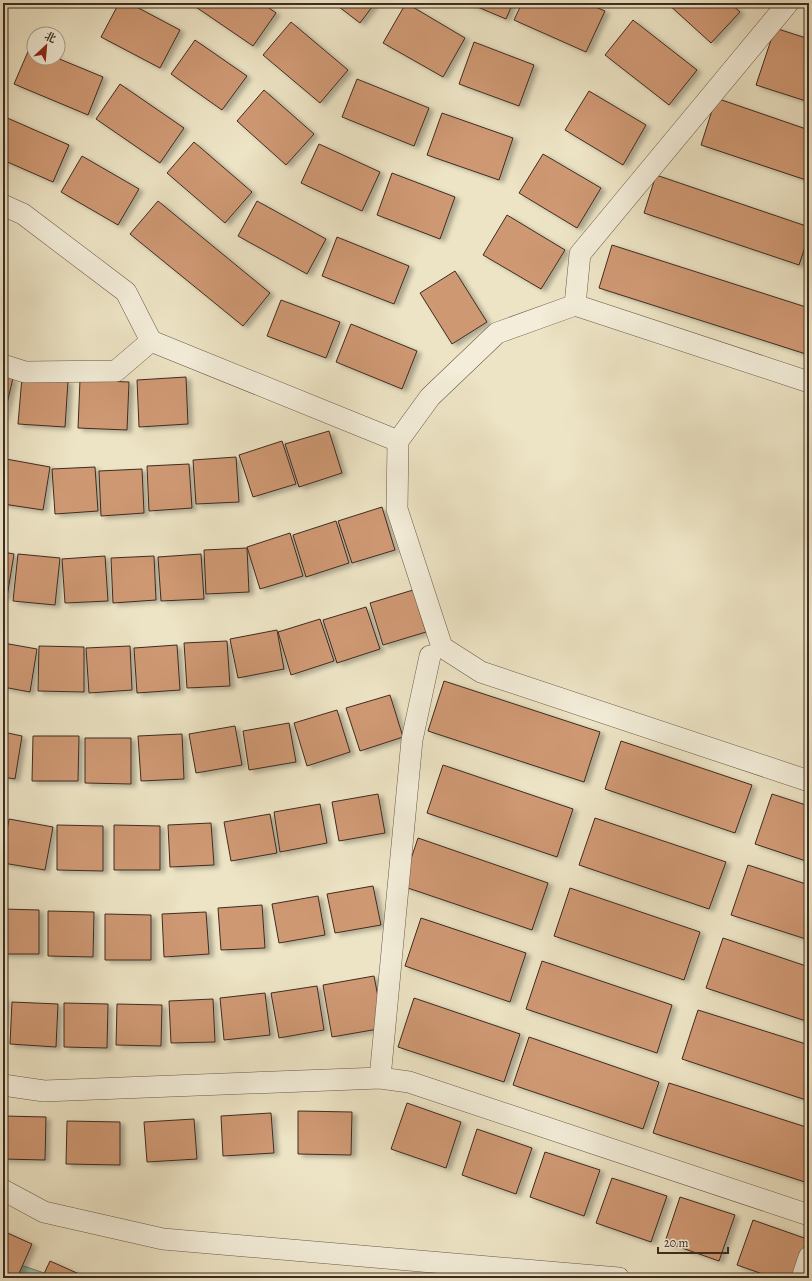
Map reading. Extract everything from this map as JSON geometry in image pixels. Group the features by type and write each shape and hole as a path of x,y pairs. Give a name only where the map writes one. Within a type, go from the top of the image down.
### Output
{"street":[{"path":"575,305 580,254 788,3"},
{"path":"3,206 23,214 126,292 151,341 398,441"},
{"path":"809,382 575,305 496,333 430,397 398,441 397,509 442,647 481,672 809,781"},
{"path":"3,365 25,372 116,371 151,341"},
{"path":"380,1078 412,740 430,656"},
{"path":"3,1085 44,1091 380,1078 409,1082 809,1215"},
{"path":"3,1190 44,1212 163,1239 619,1278"},
{"path":"802,1278 809,1257"}],"shaded area":[{"path":"3,1259 59,1278 3,1278"}],"building":[{"path":"119,3 129,3 180,30 160,68 101,37"},
{"path":"190,3 262,3 276,13 253,46"},
{"path":"334,3 375,3 360,23"},
{"path":"406,3 465,38 443,77 383,43"},
{"path":"468,3 513,3 506,19"},
{"path":"522,3 586,3 605,11 586,52 514,20"},
{"path":"667,3 730,3 740,12 711,43"},
{"path":"633,20 697,70 669,105 605,55"},
{"path":"291,22 348,70 320,103 263,55"},
{"path":"775,28 809,39 809,102 756,85"},
{"path":"195,40 247,76 222,110 171,74"},
{"path":"474,42 534,65 519,106 459,84"},
{"path":"26,56 26,66 66,66 66,62 103,77 88,115 14,84"},
{"path":"357,79 429,108 414,146 342,117"},
{"path":"120,84 184,128 160,163 96,119"},
{"path":"264,90 314,134 286,165 237,121"},
{"path":"589,91 646,125 623,165 565,130"},
{"path":"716,98 809,130 809,181 701,145"},
{"path":"442,113 513,138 499,180 427,155"},
{"path":"5,117 69,145 53,182 3,160 3,123"},
{"path":"194,142 252,192 225,223 167,173"},
{"path":"319,144 380,172 362,211 301,183"},
{"path":"543,154 601,188 577,228 519,193"},
{"path":"82,156 139,189 118,225 61,192"},
{"path":"392,173 455,197 440,239 377,215"},
{"path":"656,175 809,227 809,235 799,265 644,213"},
{"path":"158,201 270,293 243,326 130,234"},
{"path":"257,201 326,239 307,274 238,236"},
{"path":"507,215 565,250 541,289 483,255"},
{"path":"337,237 409,266 394,304 322,276"},
{"path":"612,245 809,308 809,355 599,288"},
{"path":"455,271 487,322 452,344 420,293"},
{"path":"281,300 340,322 326,358 267,336"},
{"path":"351,324 417,351 402,389 336,362"},
{"path":"3,376 13,378 3,421"},
{"path":"22,377 68,381 65,427 18,424"},
{"path":"186,377 188,424 139,427 137,380"},
{"path":"80,380 129,382 127,430 78,428"},
{"path":"329,431 342,473 299,487 285,444"},
{"path":"282,441 296,484 253,497 239,455"},
{"path":"236,457 239,502 196,504 193,460"},
{"path":"6,459 50,467 43,510 3,504 3,480"},
{"path":"189,464 192,508 149,511 147,466"},
{"path":"95,467 98,511 55,514 52,469"},
{"path":"142,469 144,513 101,516 99,471"},
{"path":"382,507 395,550 352,563 338,521"},
{"path":"336,521 349,563 306,577 293,535"},
{"path":"290,533 303,576 260,589 247,547"},
{"path":"247,548 249,592 206,594 204,550"},
{"path":"3,552 14,554 7,597 3,597"},
{"path":"18,554 60,558 55,605 13,601"},
{"path":"201,554 204,599 161,601 158,557"},
{"path":"105,556 108,601 65,603 62,559"},
{"path":"154,556 156,600 113,603 111,558"},
{"path":"413,590 426,632 383,645 370,603"},
{"path":"366,607 380,649 337,663 323,620"},
{"path":"320,619 334,661 291,675 278,632"},
{"path":"277,630 284,669 238,678 230,639"},
{"path":"227,641 230,686 187,688 184,643"},
{"path":"3,643 37,649 30,692 3,687"},
{"path":"177,645 180,690 137,693 134,648"},
{"path":"39,646 84,647 84,692 38,691"},
{"path":"130,646 132,690 89,693 86,648"},
{"path":"444,681 600,732 584,782 428,731"},
{"path":"390,695 403,737 360,751 346,708"},
{"path":"337,710 350,752 307,766 294,723"},
{"path":"289,723 296,762 249,770 243,731"},
{"path":"235,726 242,765 196,773 189,734"},
{"path":"3,732 22,736 15,779 3,777"},
{"path":"182,734 184,779 141,781 138,736"},
{"path":"33,736 79,736 78,781 32,781"},
{"path":"85,738 131,738 131,784 85,783"},
{"path":"621,741 752,785 735,833 605,789"},
{"path":"443,765 573,809 557,857 427,813"},
{"path":"378,794 385,833 339,841 332,802"},
{"path":"772,794 809,806 809,862 755,844"},
{"path":"320,804 327,843 280,852 274,812"},
{"path":"270,814 277,853 231,861 224,822"},
{"path":"595,818 726,862 709,909 579,865"},
{"path":"9,819 53,827 45,870 3,863 3,854"},
{"path":"211,823 214,865 170,867 168,825"},
{"path":"57,825 103,826 103,871 57,870"},
{"path":"114,825 160,826 160,870 114,870"},
{"path":"418,838 548,883 532,930 402,886"},
{"path":"748,865 809,885 809,940 731,915"},
{"path":"373,886 381,925 335,933 327,894"},
{"path":"570,888 700,932 684,980 554,936"},
{"path":"318,896 325,935 279,943 272,904"},
{"path":"262,905 265,948 221,950 218,908"},
{"path":"3,909 39,910 39,954 3,954"},
{"path":"48,911 94,912 93,957 48,956"},
{"path":"206,912 209,954 164,957 162,914"},
{"path":"105,914 151,915 151,960 105,960"},
{"path":"421,918 526,953 510,1002 405,966"},
{"path":"723,938 809,967 809,1022 706,988"},
{"path":"542,961 672,1005 657,1053 526,1009"},
{"path":"374,976 384,1028 332,1037 323,985"},
{"path":"317,986 324,1030 279,1038 271,993"},
{"path":"265,993 270,1035 224,1040 220,998"},
{"path":"414,998 520,1034 504,1082 398,1047"},
{"path":"3,999 6,999 3,1027"},
{"path":"213,999 215,1042 171,1043 169,1001"},
{"path":"12,1002 58,1004 56,1047 10,1044"},
{"path":"64,1003 108,1004 107,1048 64,1047"},
{"path":"117,1004 162,1005 161,1046 116,1045"},
{"path":"698,1010 809,1045 809,1101 682,1059"},
{"path":"529,1037 659,1082 643,1129 513,1085"},
{"path":"669,1083 809,1128 808,1183 653,1133"},
{"path":"407,1103 461,1122 446,1168 391,1149"},
{"path":"298,1111 352,1112 351,1155 298,1154"},
{"path":"271,1113 274,1153 223,1156 221,1116"},
{"path":"3,1116 46,1117 45,1160 3,1159"},
{"path":"194,1119 197,1159 147,1162 144,1122"},
{"path":"67,1121 120,1122 120,1165 66,1164"},
{"path":"477,1129 532,1148 516,1194 462,1175"},
{"path":"545,1152 600,1170 584,1216 530,1197"},
{"path":"612,1178 667,1196 651,1242 596,1223"},
{"path":"680,1197 735,1215 719,1261 665,1242"},
{"path":"753,1220 807,1239 794,1278 774,1278 737,1265"},
{"path":"3,1231 32,1244 17,1278 3,1278"},
{"path":"50,1261 88,1278 42,1278"}]}
